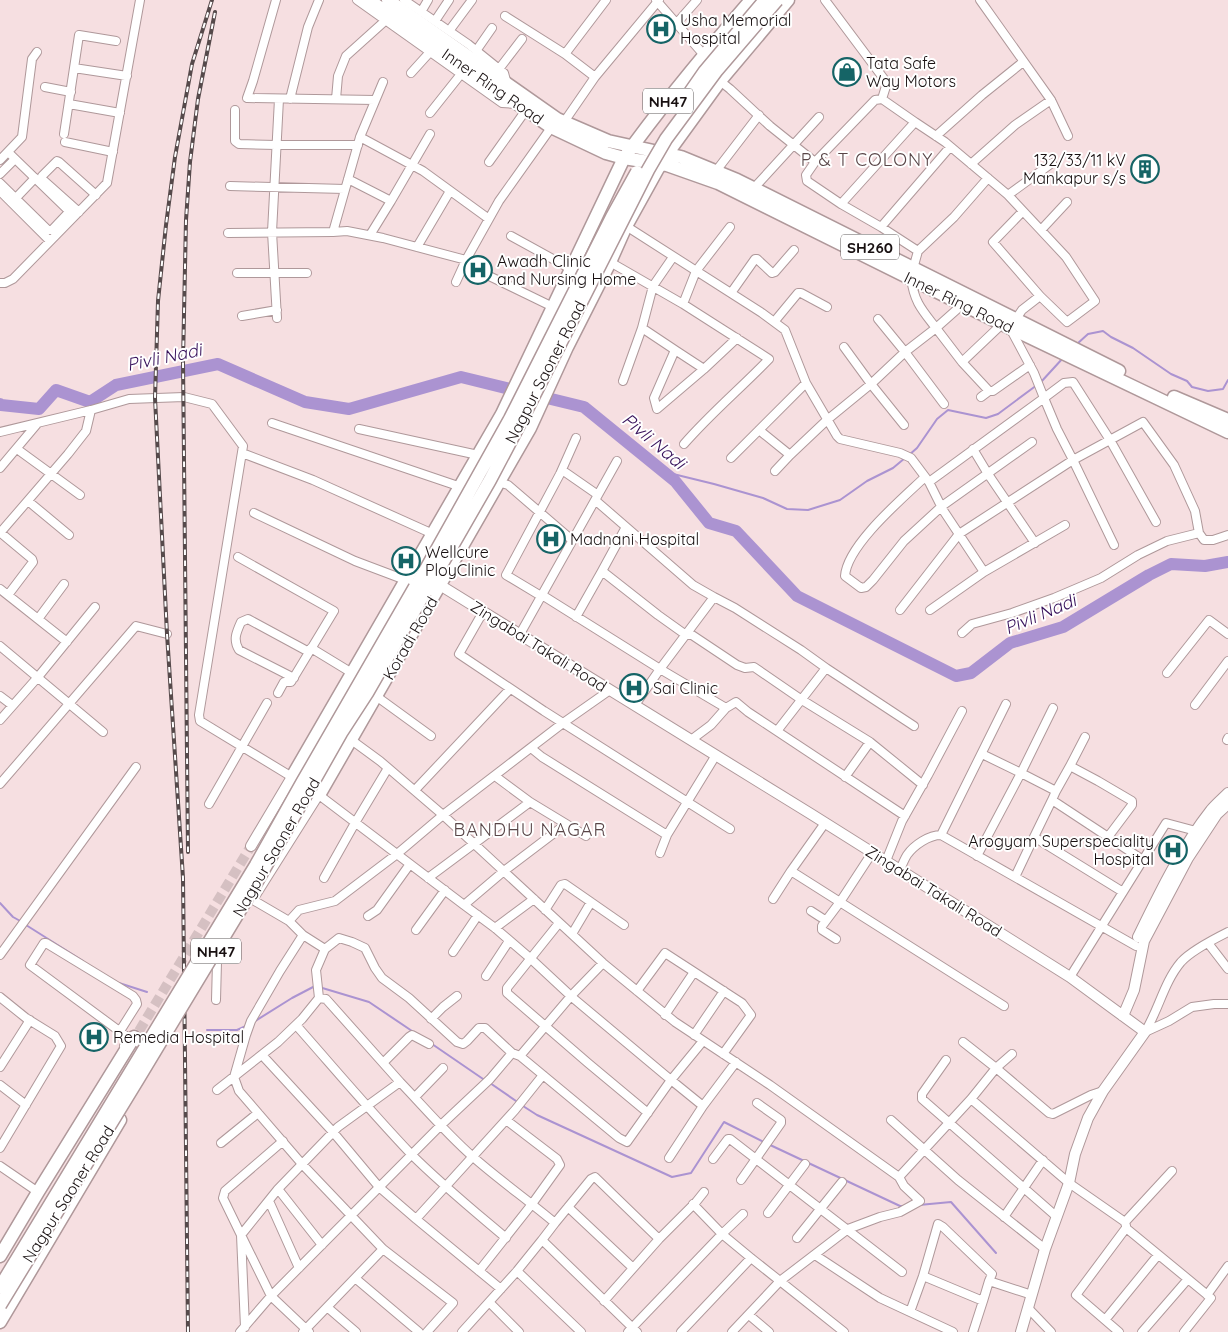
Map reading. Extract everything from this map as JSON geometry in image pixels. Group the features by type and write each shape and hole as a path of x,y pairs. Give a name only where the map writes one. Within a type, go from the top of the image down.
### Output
{"main road":[{"name":"Inner Ring Road","path":"369,0 426,27 522,107 608,141 632,146"},
{"name":"Inner Ring Road","path":"388,0 507,84 557,122 606,153 624,158"},
{"name":"NH47","path":"624,158 707,52 751,0"},
{"name":"Nagpur Saoner Road","path":"429,575 612,217 642,164 705,71 765,0"},
{"name":"Nagpur Saoner Road","path":"429,575 494,472 648,170 666,139 718,70 778,0"},
{"name":"Koradi Road","path":"319,795 376,696 429,575 498,482 530,428 626,226 664,159 734,64 788,0"},
{"path":"707,52 734,64"},
{"name":"SH260","path":"632,146 664,159"},
{"name":"Inner Ring Road","path":"664,159 681,157 754,188 912,274 1009,324"},
{"path":"319,795 292,777 352,673 416,586 429,575 433,534 502,414 624,158"},
{"name":"SH260","path":"624,158 664,159"},
{"name":"Inner Ring Road","path":"664,159 682,170 718,183 912,274 963,304 1068,348 1228,420"},
{"path":"617,172 650,183"},
{"path":"539,336 567,347"},
{"name":"Inner Ring Road","path":"1068,348 1083,363 1228,432"},
{"name":"Koradi Road","path":"416,586 429,575"},
{"name":"Nagpur Saoner Road","path":"0,1287 256,865 416,586"},
{"name":"Nagpur Saoner Road","path":"0,1305 248,898 366,692 416,586"},
{"path":"0,1256 136,1034 157,1054 157,1058 0,1322"}],"street":[{"path":"0,191 14,200 50,231 74,214 107,183 140,0"},
{"path":"276,0 247,98 375,100"},
{"path":"290,99 308,27 319,0"},
{"path":"357,0 502,103 522,107 489,162"},
{"path":"405,0 421,12 426,27"},
{"path":"421,12 428,0"},
{"path":"426,27 449,0"},
{"path":"449,31 472,0"},
{"path":"565,54 605,0"},
{"path":"676,24 697,0"},
{"path":"825,0 887,82 882,99"},
{"path":"980,0 1051,100 1068,136"},
{"path":"456,282 499,201 557,122 657,1 676,24 707,52"},
{"path":"505,16 565,54 595,77"},
{"path":"336,99 338,76 346,56 386,20"},
{"path":"426,27 449,31 504,73 507,84"},
{"path":"476,51 492,28"},
{"path":"113,152 65,138 79,35 116,41"},
{"path":"499,69 522,39"},
{"path":"0,160 22,137 32,59 37,52"},
{"path":"411,73 430,52"},
{"path":"936,136 1024,62"},
{"path":"74,68 127,76"},
{"path":"430,113 461,74"},
{"path":"333,232 360,137 383,82"},
{"path":"720,82 815,162"},
{"path":"45,87 71,92"},
{"path":"242,316 277,314 272,232 279,99"},
{"path":"918,251 807,181 806,175 815,162 875,100 882,99 936,136 971,164 1008,195 1041,230 1066,257 1094,301 1067,322 1040,296 993,242 1023,211"},
{"path":"971,164 1015,125 1051,100"},
{"path":"70,104 120,113"},
{"path":"235,110 235,141 239,144 358,146"},
{"path":"716,171 759,115"},
{"path":"754,188 819,117"},
{"path":"841,204 915,122"},
{"path":"370,236 430,134"},
{"path":"360,137 412,165 489,219"},
{"path":"881,227 950,147"},
{"path":"8,152 74,214"},
{"path":"0,174 15,159"},
{"path":"74,214 42,178 56,162 59,162 96,195"},
{"path":"1008,195 1052,163"},
{"path":"14,200 34,178"},
{"path":"988,178 954,217 918,251 912,274 913,293 919,307 962,362 989,391"},
{"path":"348,180 391,202"},
{"path":"0,183 50,241"},
{"path":"230,186 345,189"},
{"path":"417,247 450,190"},
{"path":"1041,230 1067,202"},
{"path":"0,282 5,283 13,278 74,214"},
{"path":"626,226 785,330 806,383 837,436 900,453 911,458 927,479 943,510 984,572"},
{"path":"683,304 696,271 730,227"},
{"path":"228,233 347,231 466,260"},
{"path":"511,236 571,270"},
{"path":"731,293 755,259 772,273 794,250"},
{"path":"623,382 642,328 653,286 673,257"},
{"path":"610,262 683,304 769,359 684,444"},
{"path":"237,273 307,273"},
{"path":"485,274 553,307"},
{"path":"774,322 798,293 827,307"},
{"path":"962,362 1040,296"},
{"path":"775,471 827,420 963,304"},
{"path":"878,319 944,404"},
{"path":"1009,324 1030,365 1057,429 1114,545"},
{"path":"642,328 704,368"},
{"path":"675,350 654,398 657,409 737,338"},
{"path":"844,347 904,425"},
{"path":"981,397 1030,365"},
{"path":"1032,442 942,506 904,541 866,587 861,588 845,576 853,555 864,538 885,515 927,479 973,449 1064,383 1074,382 1110,440 1156,522"},
{"path":"731,458 806,383"},
{"path":"0,432 129,399 184,397 212,404 243,446 198,714 200,721 292,777 251,846"},
{"path":"8,595 33,562 32,559 0,533 86,431 91,410"},
{"path":"900,610 959,534 1073,460 1144,422 1174,465 1195,511 1199,534 1204,540 1228,536"},
{"path":"272,423 461,487"},
{"path":"0,468 37,424"},
{"path":"359,429 478,455"},
{"path":"759,430 790,455"},
{"path":"576,438 562,470 506,575 726,708"},
{"path":"17,449 80,495"},
{"path":"973,449 1035,543"},
{"path":"242,453 313,480 433,534"},
{"path":"520,634 617,461"},
{"path":"562,470 596,497 626,527 693,585 735,608 793,645 914,726"},
{"path":"498,482 508,485 572,540"},
{"path":"28,501 68,534"},
{"path":"254,513 355,561 416,586"},
{"path":"930,610 984,572 1065,525"},
{"path":"576,617 626,527"},
{"path":"962,633 972,624 1046,601 1101,578 1138,555 1167,541 1199,534"},
{"path":"238,557 334,611 292,682 284,682 278,693"},
{"path":"602,571 686,635 692,635 737,665 745,668 754,667 802,700 870,742 923,784"},
{"name":"Zingabai Takali Road","path":"429,575 483,612 716,755 1070,977 1145,1032"},
{"path":"38,619 64,584"},
{"path":"0,589 67,642"},
{"path":"635,706 714,597"},
{"path":"0,720 95,607"},
{"path":"483,612 458,654 730,829"},
{"path":"294,678 239,650 235,636 241,622 248,619 352,673"},
{"path":"1167,673 1209,620 1228,634"},
{"path":"2,779 70,704 136,626 167,634"},
{"path":"0,646 103,732"},
{"path":"1194,705 1228,661"},
{"path":"777,732 826,668"},
{"path":"414,790 510,689"},
{"path":"289,922 299,910 335,902 397,854 443,815 563,723 610,690"},
{"path":"0,696 12,705"},
{"path":"376,696 432,736"},
{"path":"691,740 711,725 726,708 736,702 777,732 905,816"},
{"path":"209,804 267,703"},
{"path":"941,835 1006,704"},
{"path":"977,856 1053,708"},
{"path":"886,861 905,816 962,711"},
{"path":"1015,878 1056,791 1085,737"},
{"path":"350,739 388,768 443,815 603,963 665,1015 770,1085 900,1177 904,1186 920,1201 900,1212 880,1216 848,1229 780,1281 732,1332"},
{"path":"845,776 870,742"},
{"path":"531,748 542,757 667,835"},
{"path":"982,754 1056,791"},
{"path":"660,853 667,835 716,755"},
{"path":"1070,766 1132,802 1132,805 1108,837"},
{"path":"0,955 136,767"},
{"path":"324,878 388,768"},
{"path":"495,776 530,802 586,836"},
{"path":"1128,1002 1128,989 1138,938 1156,900 1196,831 1212,808 1228,794"},
{"path":"216,1000 217,962 253,900 319,795 495,928 571,996 704,1106"},
{"path":"1052,800 1143,860"},
{"path":"428,878 530,802"},
{"path":"1123,1016 1134,990 1144,941 1197,843 1217,814 1228,804"},
{"path":"773,899 825,823"},
{"path":"1070,977 1166,823 1196,831"},
{"path":"464,905 504,871 566,824"},
{"path":"900,870 908,854 918,844 933,835 941,835 1136,946"},
{"path":"1034,837 1123,892"},
{"path":"836,939 822,930 822,926 872,853"},
{"path":"368,916 377,910 410,864"},
{"path":"791,871 1004,1006"},
{"path":"545,910 561,885 565,884 624,925"},
{"path":"416,930 445,890"},
{"path":"495,928 534,899"},
{"path":"253,900 289,922 303,935 325,948"},
{"path":"572,934 591,902"},
{"path":"810,911 825,920"},
{"path":"454,952 478,915"},
{"path":"559,923 507,988 508,993 648,1113"},
{"path":"1022,1332 1045,1249 1069,1183 1075,1154 1088,1118 1103,1091 1152,1021 1172,974 1183,960 1228,932"},
{"path":"303,935 280,971 250,1025 234,1077 239,1091 302,1164 383,1249 453,1303 427,1332"},
{"path":"217,1090 278,1042 296,1025 319,998 316,970 325,948 339,938 365,948 382,978 409,998 457,1042 463,1044 479,1028 485,1028 512,1053 520,1056 618,1138 626,1142 671,1080 703,1041"},
{"path":"486,976 509,941"},
{"path":"109,1078 111,1065 128,1037 30,965 44,943 133,996 137,1004 120,1031"},
{"path":"1208,943 1228,969"},
{"path":"637,991 665,953 742,1003 751,1015 723,1054"},
{"path":"520,1056 571,996 603,963"},
{"path":"665,1015 694,972"},
{"path":"694,1035 724,991"},
{"path":"431,1019 457,996"},
{"path":"0,998 55,1036 61,1046 0,1148"},
{"path":"319,998 326,999 440,1126 473,1157 555,1223"},
{"path":"1145,1032 1169,1021 1192,1007 1228,1004"},
{"path":"0,1067 30,1020"},
{"path":"296,1025 366,1107 412,1154 446,1187 506,1238"},
{"path":"383,1063 409,1036 412,1035 429,1044"},
{"path":"963,1042 1049,1113 1053,1114 1103,1091"},
{"path":"243,1329 271,1296 440,1126 487,1082 512,1053"},
{"path":"900,1177 971,1099 996,1068 1012,1054"},
{"path":"262,1055 333,1132 380,1187 501,1289"},
{"path":"946,1060 922,1094 922,1099 1057,1217"},
{"path":"669,1158 736,1062"},
{"path":"415,1097 443,1068"},
{"path":"416,1219 515,1110 543,1075"},
{"path":"243,1329 241,1235 278,1189 338,1127 400,1082"},
{"path":"0,1085 26,1105"},
{"path":"971,1099 1069,1183 1126,1225 1211,1298 1184,1332"},
{"path":"741,1180 780,1126 781,1120 757,1104"},
{"path":"221,1143 258,1113"},
{"path":"479,1271 560,1165 557,1159 506,1120"},
{"path":"891,1120 958,1180 1045,1249"},
{"path":"713,1159 728,1138 902,1272"},
{"path":"283,1141 225,1191 222,1198 271,1296 306,1331 383,1249"},
{"path":"1004,1217 1042,1160"},
{"path":"768,1213 805,1164"},
{"path":"0,1166 38,1192"},
{"path":"1119,1332 1076,1295 1126,1225 1172,1171"},
{"path":"462,1332 517,1271 591,1179 595,1177 659,1239"},
{"path":"797,1238 842,1182"},
{"path":"278,1189 322,1245"},
{"path":"604,1301 704,1192"},
{"path":"269,1201 300,1268"},
{"path":"693,1204 722,1234 844,1332"},
{"path":"568,1207 633,1268"},
{"path":"542,1240 632,1331 743,1214"},
{"path":"910,1312 938,1224 992,1274 973,1332"},
{"path":"815,1254 880,1298 953,1332"},
{"path":"1105,1320 1158,1254"},
{"path":"681,1332 751,1258"},
{"path":"1207,1295 1228,1266"},
{"path":"517,1271 581,1332"},
{"path":"923,1276 983,1301"},
{"path":"355,1278 419,1332"},
{"path":"1142,1332 1188,1279"},
{"path":"989,1281 1032,1295"},
{"path":"489,1302 516,1331"},
{"path":"327,1307 356,1332"},
{"path":"1028,1308 1051,1332"},
{"path":"749,1315 769,1332"}],"waterway":[{"path":"1077,344 1088,334 1103,331 1133,348 1171,374 1187,381 1192,387 1208,391 1223,389 1228,380"},
{"path":"1041,382 1063,358"},
{"name":"Pivli Nadi","path":"0,404 39,409 56,390 90,402 116,385 218,364 305,402 349,409 461,377 584,407 675,481 709,523 736,531 797,596 956,676 971,673 1010,643 1063,627 1149,575 1171,564 1205,566 1228,562"},
{"path":"909,455 917,448 937,419 948,410 986,418 998,414 1037,385"},
{"path":"665,472 763,498 787,509 808,510 840,500 867,481 893,468 905,458"},
{"path":"0,903 13,917 22,922"},
{"path":"26,925 83,961"},
{"path":"119,983 147,992"},
{"path":"252,1023 315,986"},
{"path":"319,987 369,1002 415,1033"},
{"path":"207,1030 237,1030 246,1026"},
{"path":"432,1044 486,1081"},
{"path":"490,1083 519,1103"},
{"path":"523,1106 537,1115 672,1177 691,1173 724,1122 764,1142"},
{"path":"768,1144 900,1206 905,1206"},
{"path":"919,1205 951,1202 996,1253"}],"tunnel":[{"path":"139,1031 251,846"}],"railway":[{"path":"188,1332 183,878 167,634 155,398 158,301 175,157 192,64 212,0"},
{"path":"188,852 183,361 186,220 190,162 198,99 215,12"}],"place":[{"name":"Usha Memorial Hospital","path":"661,29"},
{"name":"Tata Safe Way Motors","path":"847,72"},
{"name":"132/33/11 kV Mankapur s/s","path":"1145,169"},
{"name":"Awadh Clinic and Nursing Home","path":"478,270"},
{"name":"Madnani Hospital","path":"551,539"},
{"name":"Wellcure PloyClinic","path":"406,561"},
{"name":"Sai Clinic","path":"634,688"},
{"name":"Arogyam Superspeciality Hospital","path":"1173,850"},
{"name":"Remedia Hospital","path":"94,1037"}],"district":[{"name":"P & T COLONY","path":"867,159"},
{"name":"BANDHU NAGAR","path":"530,829"}]}
